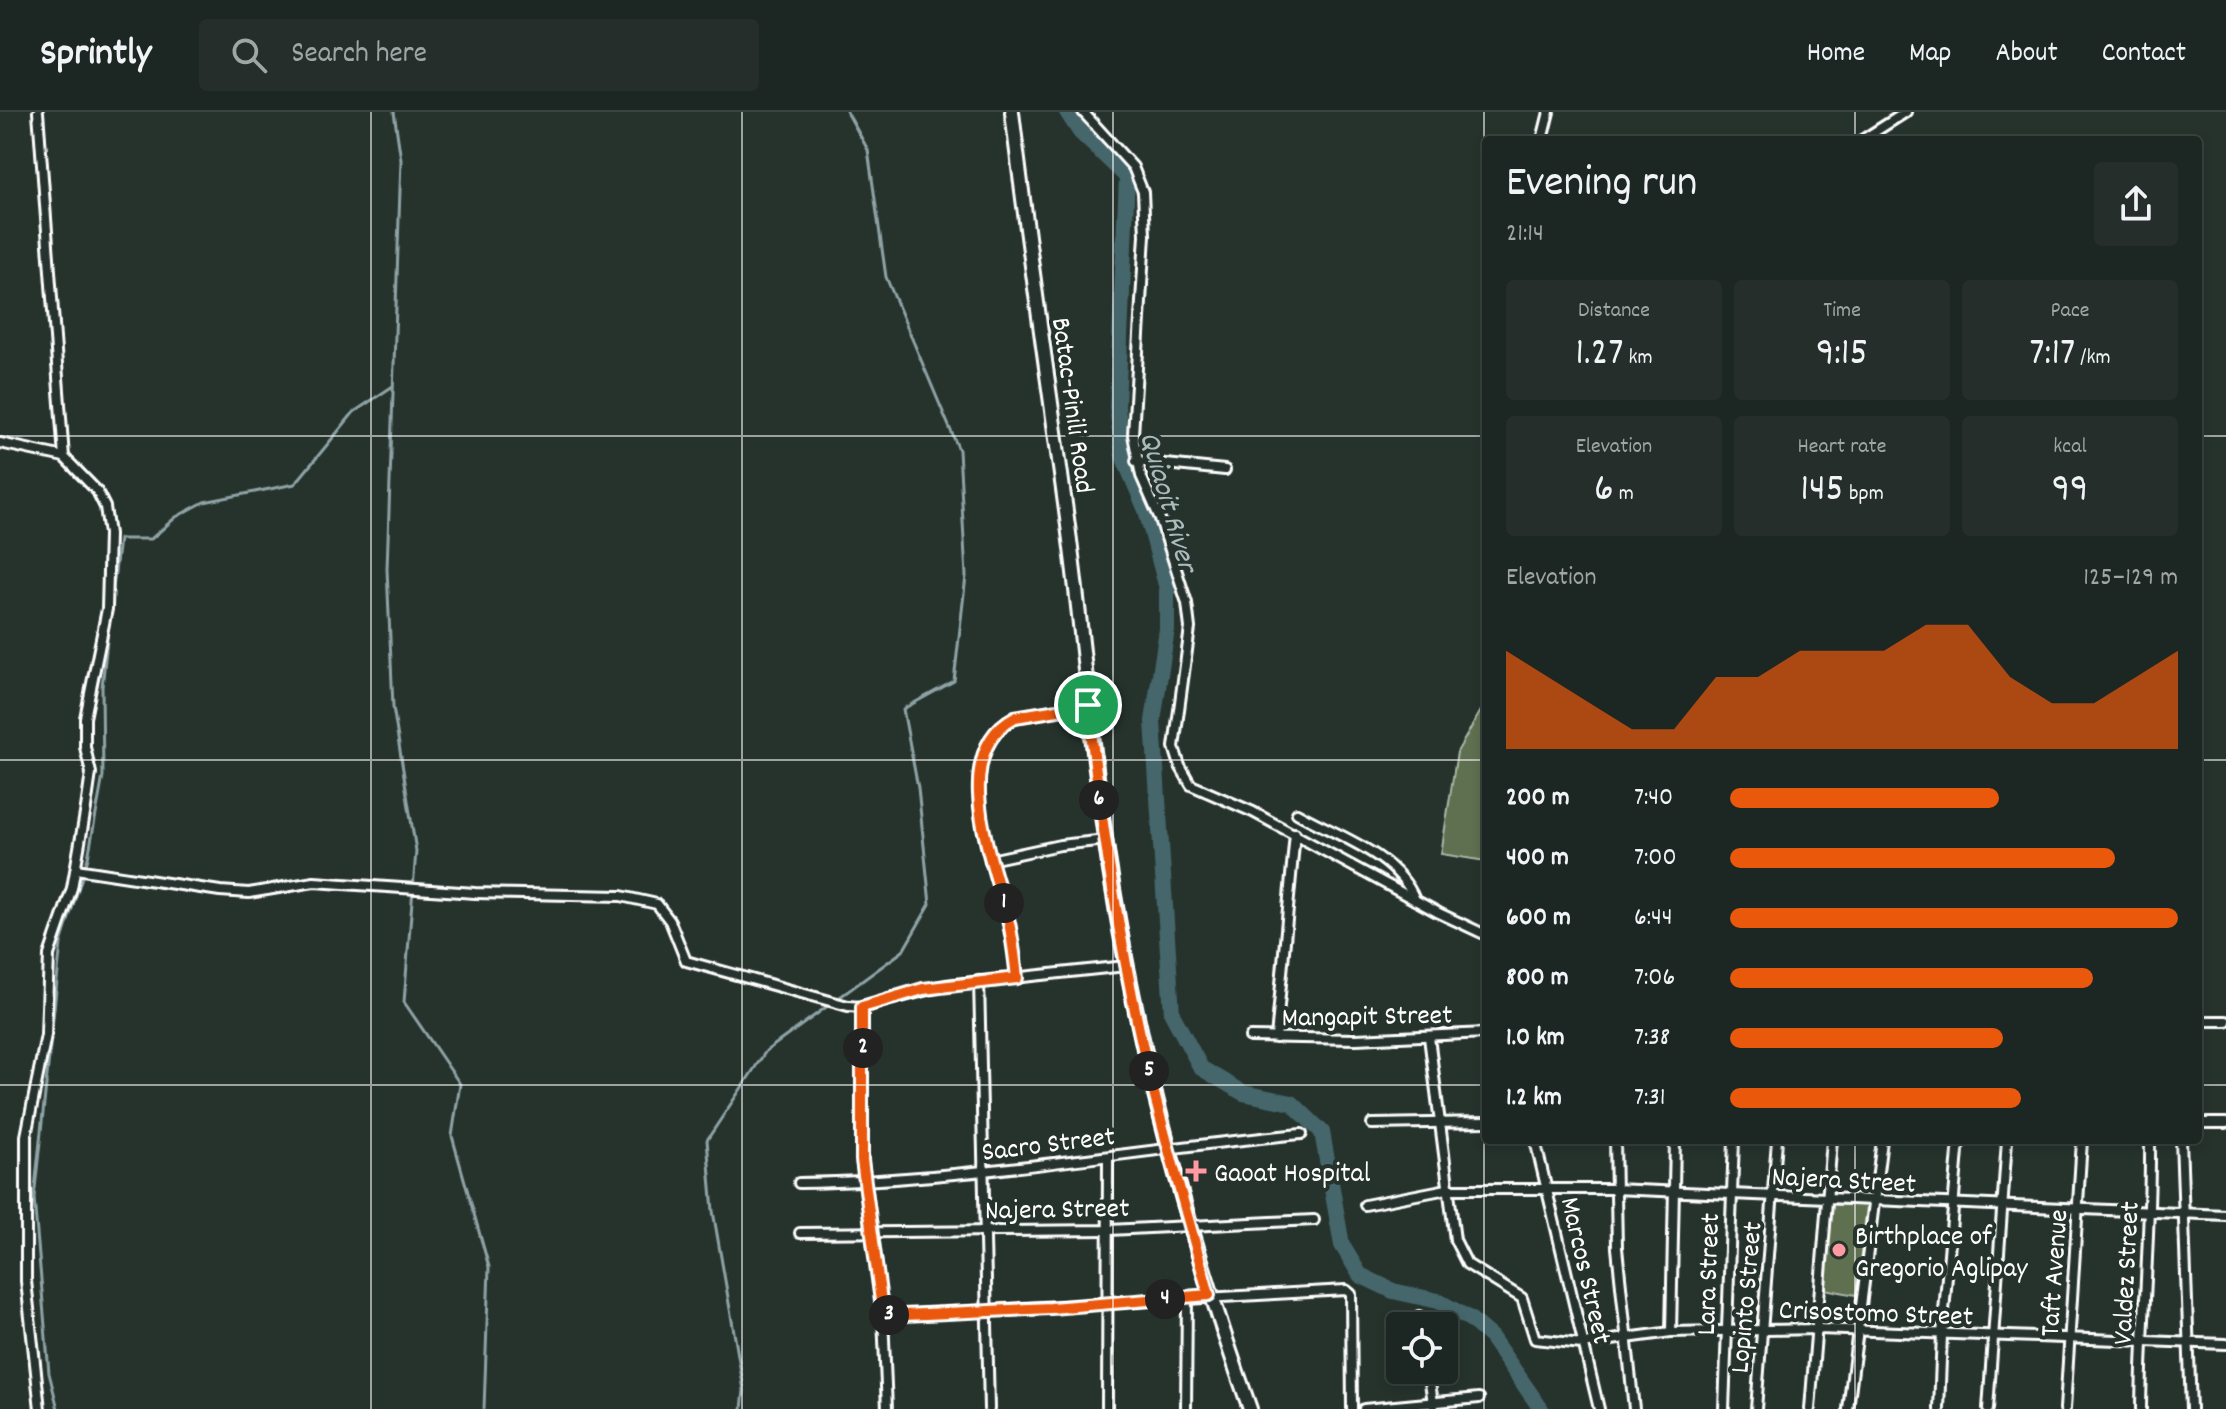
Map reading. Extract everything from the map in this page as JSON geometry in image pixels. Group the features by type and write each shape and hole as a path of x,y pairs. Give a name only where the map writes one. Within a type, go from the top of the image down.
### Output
{"main road":[{"name":"Batac-Pinili Road","path":"1012,112 1029,261 1069,533 1106,840 1126,966 1188,1225 1209,1295 1250,1409"}],"street":[{"path":"38,112 64,457"},
{"path":"1083,112 1133,167 1143,192 1145,235 1133,435 1136,461 1187,603 1190,628 1174,747 1180,766 1191,785 1295,833 1415,900 1482,933"},
{"path":"1543,136 1549,112"},
{"path":"1868,136 1906,112"},
{"path":"0,443 43,449 64,457 97,491 105,507 109,534 107,609 85,718 91,773 81,870 49,955 46,1035 26,1136 26,1281 40,1409"},
{"path":"1136,461 1225,470"},
{"path":"1017,978 1010,927 990,860 979,802 981,770 988,747 1005,723 1015,717 1088,705"},
{"path":"1297,813 1395,868 1409,885 1415,900"},
{"path":"1276,1038 1295,833"},
{"path":"990,860 1060,845 1106,840"},
{"path":"81,870 249,893 314,882 422,890 621,896 644,900 657,904 670,921 686,961 811,997 862,1007 923,989 1126,966"},
{"path":"979,981 982,1230 988,1310 989,1409"},
{"path":"862,1007 861,1143 883,1316 887,1409"},
{"path":"2202,1021 2226,1021"},
{"name":"Mangapit Street","path":"1250,1037 1429,1037 1482,1033"},
{"path":"1429,1037 1447,1189"},
{"path":"1372,1124 1482,1122"},
{"path":"2202,1123 2226,1123"},
{"name":"Sacro Street","path":"799,1183 866,1182 983,1172 1108,1159 1170,1146 1302,1134"},
{"name":"Marcos Street","path":"1536,1144 1599,1409"},
{"path":"1615,1144 1614,1189 1634,1409"},
{"path":"1671,1332 1675,1144"},
{"name":"Lara Street","path":"1724,1409 1734,1144"},
{"name":"Lopinto Street","path":"1756,1409 1777,1144"},
{"path":"1810,1409 1832,1144"},
{"path":"1848,1409 1881,1144"},
{"path":"1939,1409 1942,1334 1959,1144"},
{"path":"1988,1409 2007,1144"},
{"name":"Taft Avenue","path":"2065,1409 2082,1144"},
{"name":"Valdez Street","path":"2141,1409 2142,1340 2151,1213 2150,1144"},
{"path":"2181,1144 2181,1216 2191,1409"},
{"path":"1107,1409 1108,1159"},
{"name":"Najera Street","path":"1365,1205 1447,1189 1546,1188 2181,1216 2226,1215"},
{"name":"Crisostomo Street","path":"1447,1189 1450,1224 1467,1264 1522,1298 1530,1332 1535,1339 1582,1344 1671,1332 1818,1329 2226,1344"},
{"name":"Najera Street","path":"800,1233 1109,1230 1314,1220"},
{"path":"883,1316 1340,1289 1349,1291 1352,1300 1352,1409"},
{"path":"1186,1409 1187,1297"},
{"path":"1430,1384 1434,1406"},
{"path":"1364,1409 1434,1406 1479,1398"}],"green space":[{"path":"1482,709 1482,860 1441,854 1457,752"},
{"path":"1833,1205 1867,1205 1856,1295 1824,1289"}],"waterway":[{"path":"394,112 401,160 387,569 393,707 416,851 404,1002 460,1084 452,1136 489,1267 484,1409"},
{"path":"742,1409 744,1390 713,1211 707,1140 766,1051 903,951 930,904 918,788 903,709 954,681 966,576 959,450 886,277 868,150 847,112"},
{"name":"Quiaoit River","path":"1067,112 1080,132 1127,177 1117,407 1123,456 1146,510 1167,589 1167,629 1153,721 1172,1014 1201,1068 1243,1093 1292,1103 1322,1132 1342,1245 1360,1275 1393,1291 1438,1301 1470,1319 1491,1337 1541,1409"},
{"path":"111,605 119,539 151,539 176,517 204,502 295,484 354,412 393,386"},
{"path":"58,1409 49,1373 34,1198 61,943 88,858 103,776 102,687 110,613"}],"place":[{"name":"Gaoat Hospital","path":"1196,1171"},
{"name":"Birthplace of Gregorio Aglipay","path":"1839,1250"}],"route":[{"path":"1088,705 1098,792 1126,966 1144,1051 1209,1295 1051,1308 883,1316 862,1160 862,1007 923,989 1017,978 1010,927 980,818 983,760 1005,723 1015,717 1088,705"}]}
